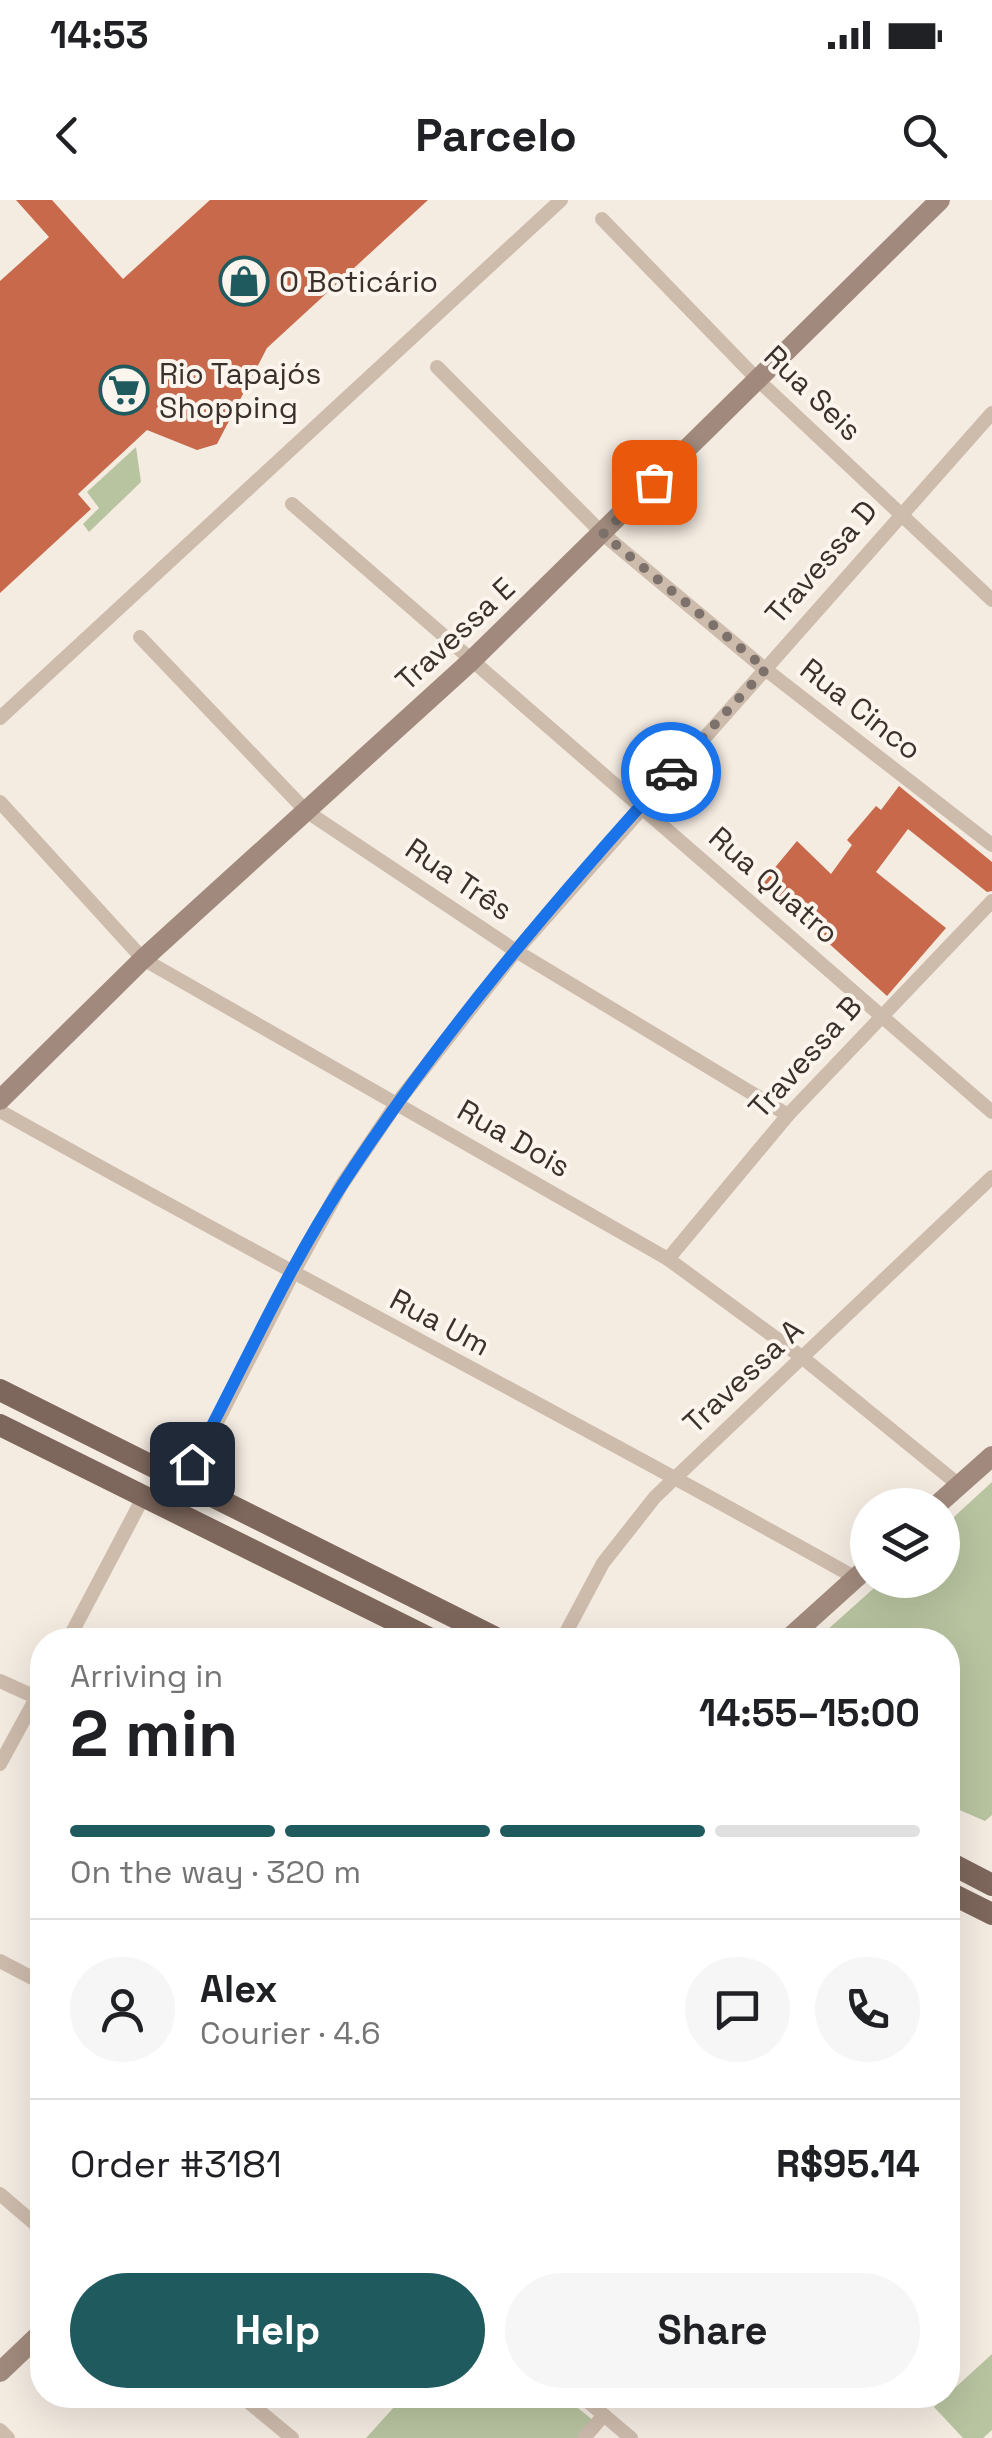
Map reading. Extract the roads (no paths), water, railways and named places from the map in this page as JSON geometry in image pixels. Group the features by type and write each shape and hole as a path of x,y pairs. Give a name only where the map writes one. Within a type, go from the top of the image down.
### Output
{"main road":[{"path":"0,1390 476,1628"},
{"path":"0,1425 408,1628"},
{"path":"960,1868 992,1885"},
{"path":"960,1898 992,1914"}],"street":[{"path":"0,718 562,200"},
{"name":"Travessa E","path":"0,1100 143,959 470,662 940,200"},
{"name":"Rua Seis","path":"602,219 758,380 992,600"},
{"name":"Rua Cinco","path":"437,366 603,534 766,669 992,845"},
{"name":"Travessa D","path":"184,1485 341,1186 397,1103 516,950 640,806 992,413"},
{"name":"Rua Quatro","path":"292,504 992,1112"},
{"name":"Rua Três","path":"140,637 306,810 516,950 788,1115"},
{"name":"Rua Dois","path":"0,802 143,959 668,1259 803,1358 960,1485"},
{"name":"Travessa B","path":"668,1259 788,1115 881,1013 992,901"},
{"name":"Rua Um","path":"0,1111 292,1275 850,1567"},
{"name":"Travessa A","path":"568,1628 602,1563 676,1477 992,1178"},
{"path":"957,1488 992,1456"},
{"path":"74,1628 144,1496"},
{"path":"801,1628 850,1584"},
{"path":"0,1680 30,1691"},
{"path":"0,1764 30,1714"},
{"path":"0,1961 30,1977"},
{"path":"0,2194 30,2220"},
{"path":"0,2372 30,2343"},
{"path":"256,2408 292,2438"},
{"path":"596,2408 631,2438"},
{"path":"584,2438 604,2415"},
{"path":"0,2430 8,2438"}],"place":[{"name":"O Boticário","path":"244,281"},
{"name":"Rio Tapajós Shopping","path":"124,390"}]}
